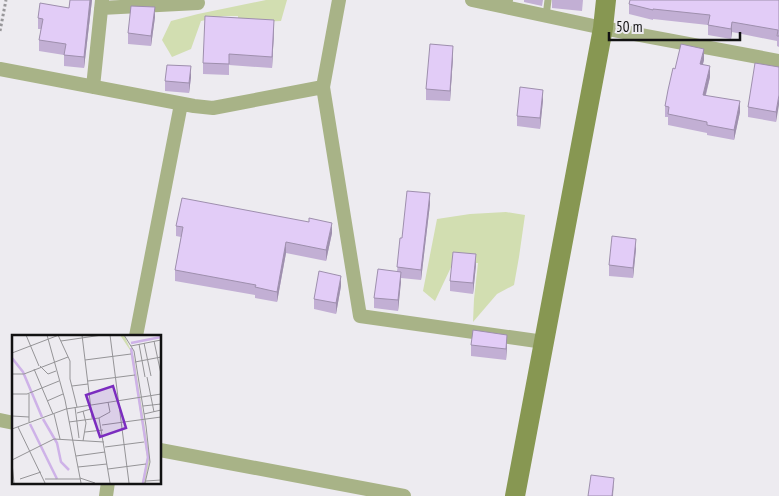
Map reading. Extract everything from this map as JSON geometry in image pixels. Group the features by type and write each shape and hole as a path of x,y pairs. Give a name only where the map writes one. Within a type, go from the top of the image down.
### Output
{"street":[{"path":"339,0 323,87 360,316 544,342"},
{"path":"472,0 505,4 546,16 603,28 779,61"},
{"path":"515,496 603,28 606,0"},
{"path":"93,87 101,4 198,3"},
{"path":"0,69 181,104 213,108 323,87"},
{"path":"136,335 181,104"},
{"path":"161,450 404,496"}],"lane":[{"path":"546,16 548,0"}],"path":[{"path":"0,31 6,0"}],"green space":[{"path":"266,0 287,0 281,21 254,22 238,55 238,16 224,16 201,21 191,49 172,57 162,40 171,21"},
{"path":"506,212 525,215 514,285 497,294 473,322 478,263 453,263 435,301 423,291 437,219 470,214"}],"building":[{"path":"70,0 90,0 84,57 64,55 66,44 39,40 43,19 38,18 40,3 69,8"},
{"path":"630,0 779,0 779,36 777,36 778,30 732,22 731,29 708,25 710,15 653,10 629,4"},
{"path":"131,6 155,7 151,36 128,33"},
{"path":"205,16 274,20 272,57 229,54 229,64 203,63"},
{"path":"430,44 453,46 450,91 426,89"},
{"path":"681,44 704,49 700,64 710,66 703,95 740,101 734,130 707,125 707,122 668,114 669,107 665,106 673,68 675,69"},
{"path":"755,63 779,67 779,95 776,112 748,107"},
{"path":"167,65 191,66 189,83 165,81"},
{"path":"520,87 543,90 540,118 517,116"},
{"path":"407,191 430,193 421,270 397,267"},
{"path":"182,198 309,222 309,218 332,223 326,250 286,242 277,292 255,287 256,285 175,270 183,227 176,226"},
{"path":"612,236 636,239 633,268 609,265"},
{"path":"453,252 476,254 473,283 450,281"},
{"path":"378,269 401,272 398,300 374,298"},
{"path":"319,271 341,276 336,303 314,299"},
{"path":"473,330 507,335 506,349 471,345"},
{"path":"591,475 614,478 612,496 588,496"}]}
